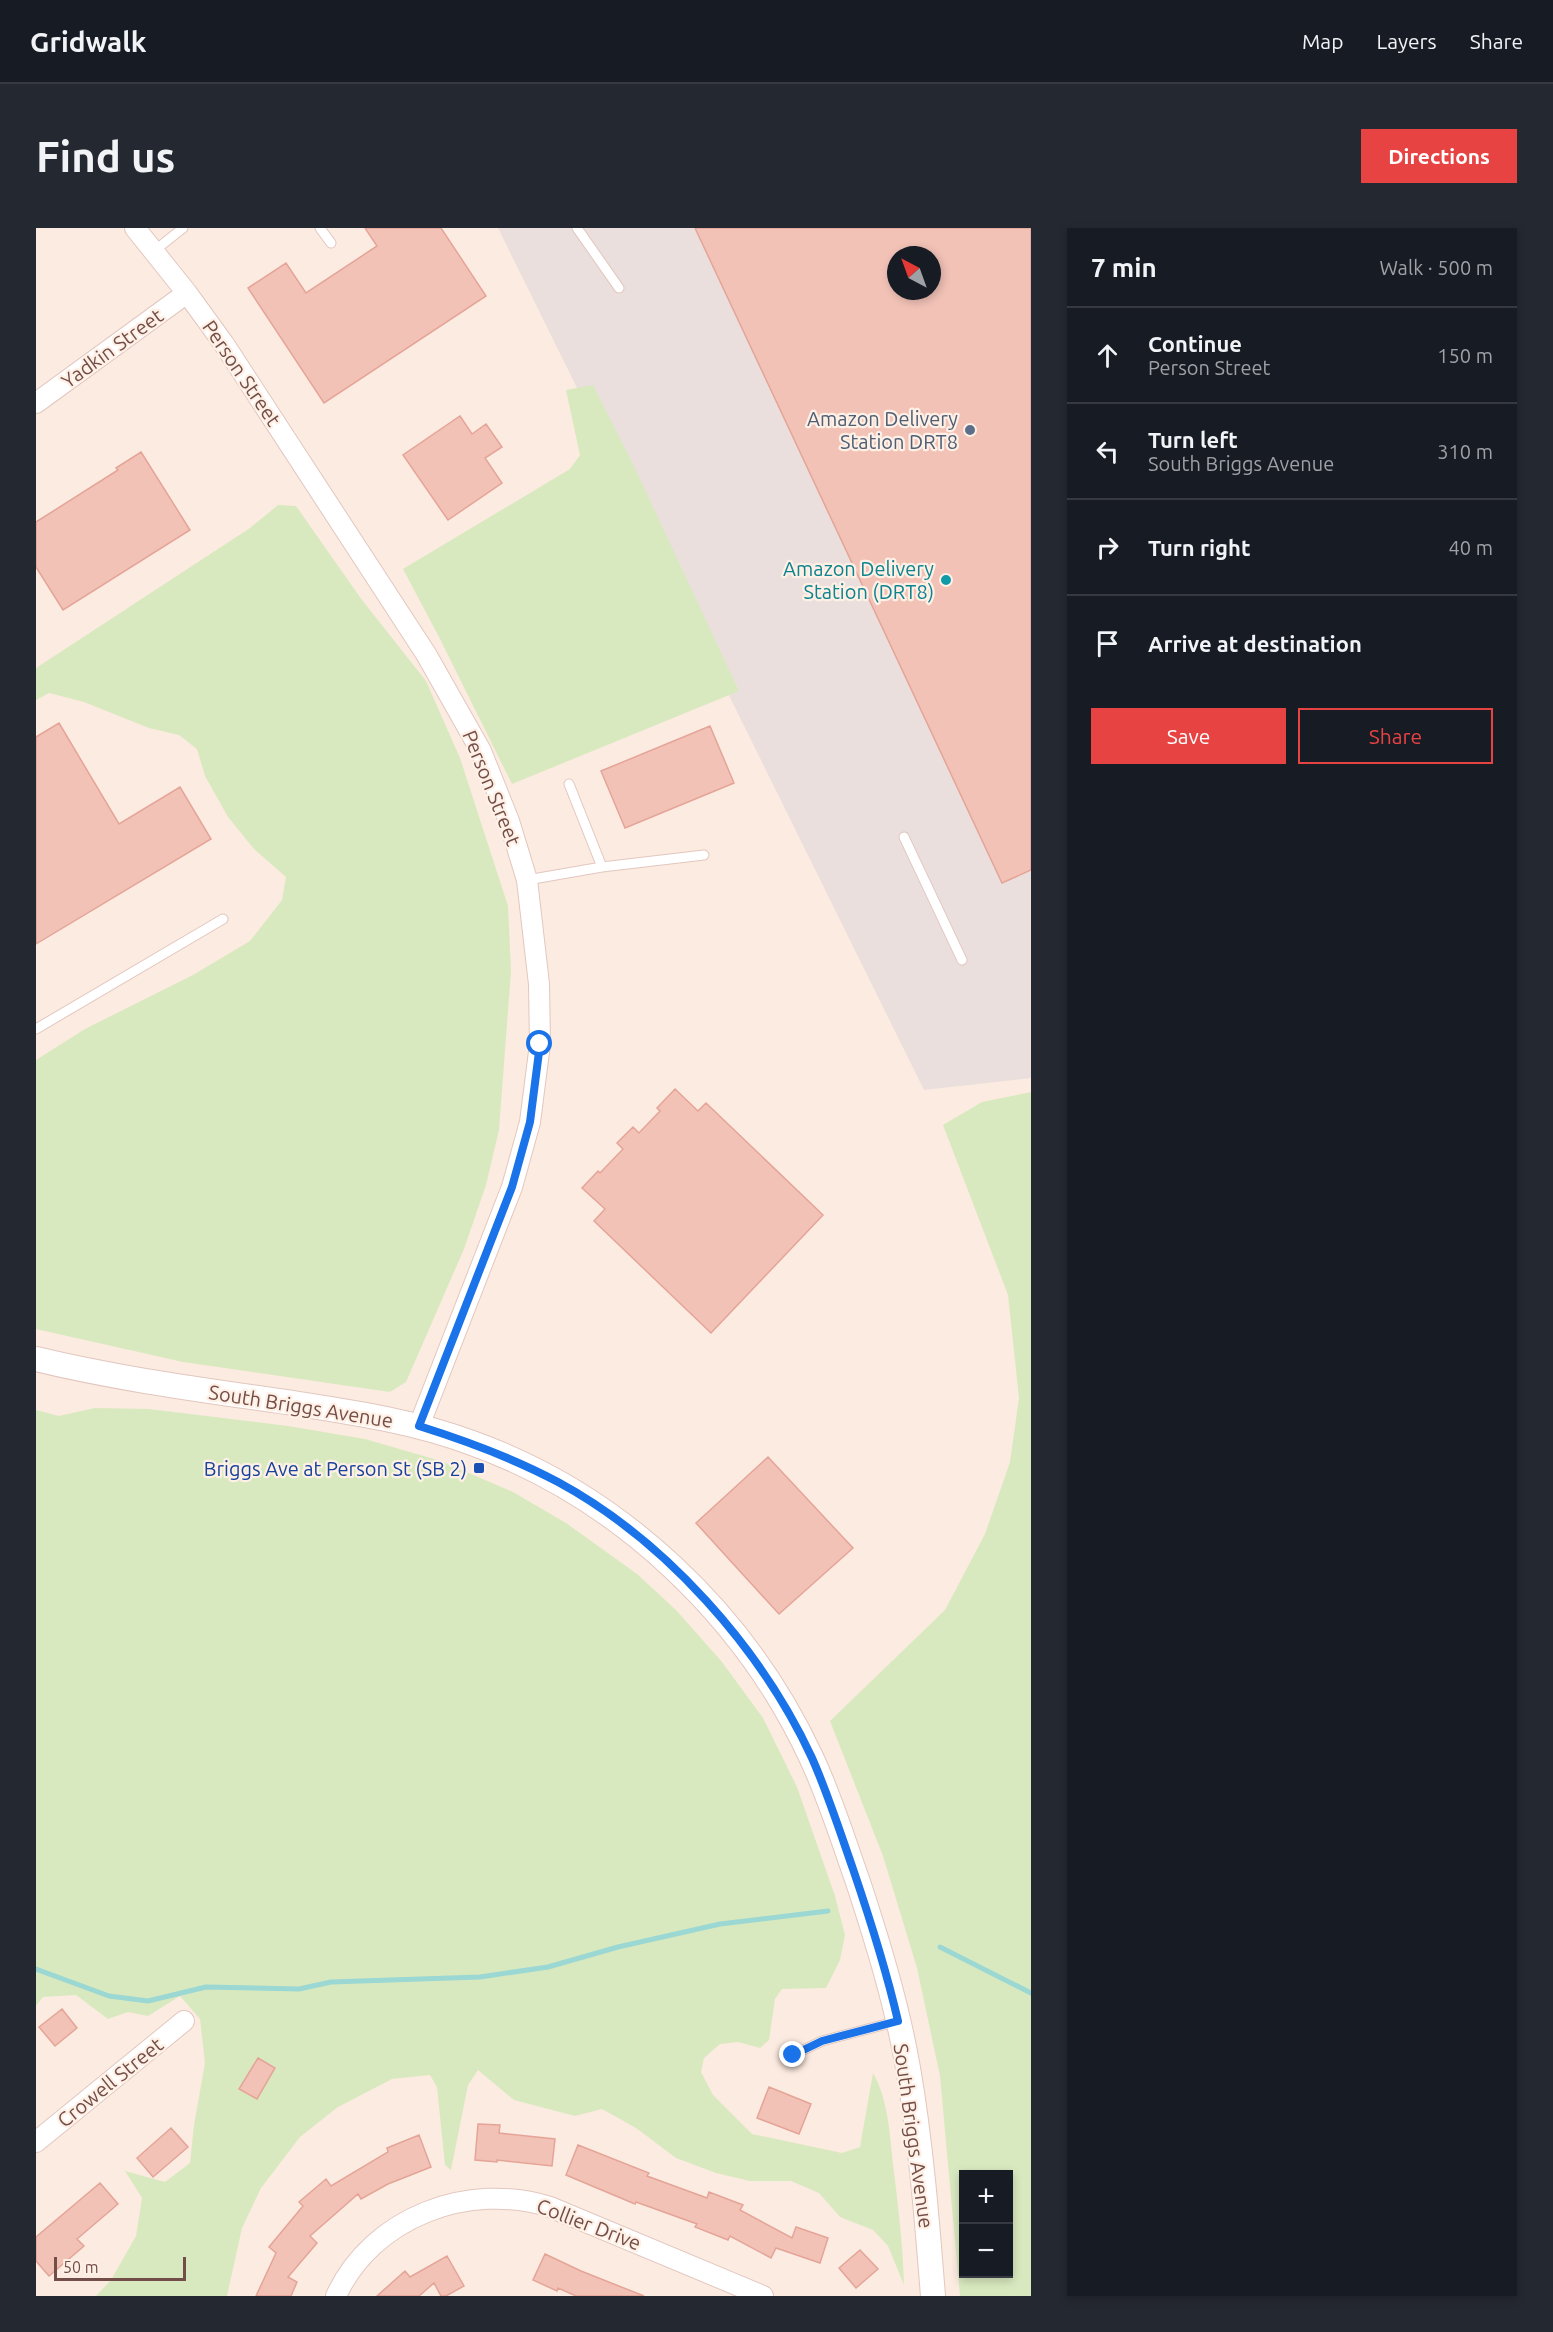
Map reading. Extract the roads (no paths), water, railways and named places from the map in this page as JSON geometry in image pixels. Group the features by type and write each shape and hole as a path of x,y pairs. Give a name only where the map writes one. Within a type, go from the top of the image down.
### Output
{"street":[{"name":"Person Street","path":"135,228 188,293 224,344 420,644 456,704 485,761 509,821 527,880 539,984 540,1044 530,1122 512,1187 419,1426"},
{"name":"Yadkin Street","path":"36,403 188,293"},
{"name":"South Briggs Avenue","path":"36,1359 102,1374 361,1414 419,1426 473,1443 516,1461 558,1482 585,1499 651,1548 691,1585 763,1670 812,1758 834,1813 877,1940 907,2062 918,2134 933,2296"},
{"name":"Crowell Street","path":"36,2142 184,2021"},
{"name":"Collier Drive","path":"336,2296 354,2265 366,2251 402,2225 447,2204 496,2197 519,2198 550,2207 763,2296"}],"lane":[{"path":"154,251 183,228"},
{"path":"320,228 331,243"},
{"path":"577,228 620,288"},
{"path":"569,784 602,867"},
{"path":"904,837 962,960"},
{"path":"527,880 602,867 704,855"},
{"path":"36,1029 222,919"},
{"path":"793,2055 822,2041 898,2021"}],"waterway":[{"path":"36,1969 109,1996 148,2001 206,1987 299,1989 331,1982 480,1977 548,1967 618,1947 720,1924 828,1911"},
{"path":"940,1947 1031,1993"}],"place":[{"name":"Amazon Delivery Station DRT8","path":"970,430"},
{"name":"Amazon Delivery Station (DRT8)","path":"946,580"},
{"name":"Briggs Ave at Person St (SB 2)","path":"479,1468"}]}
